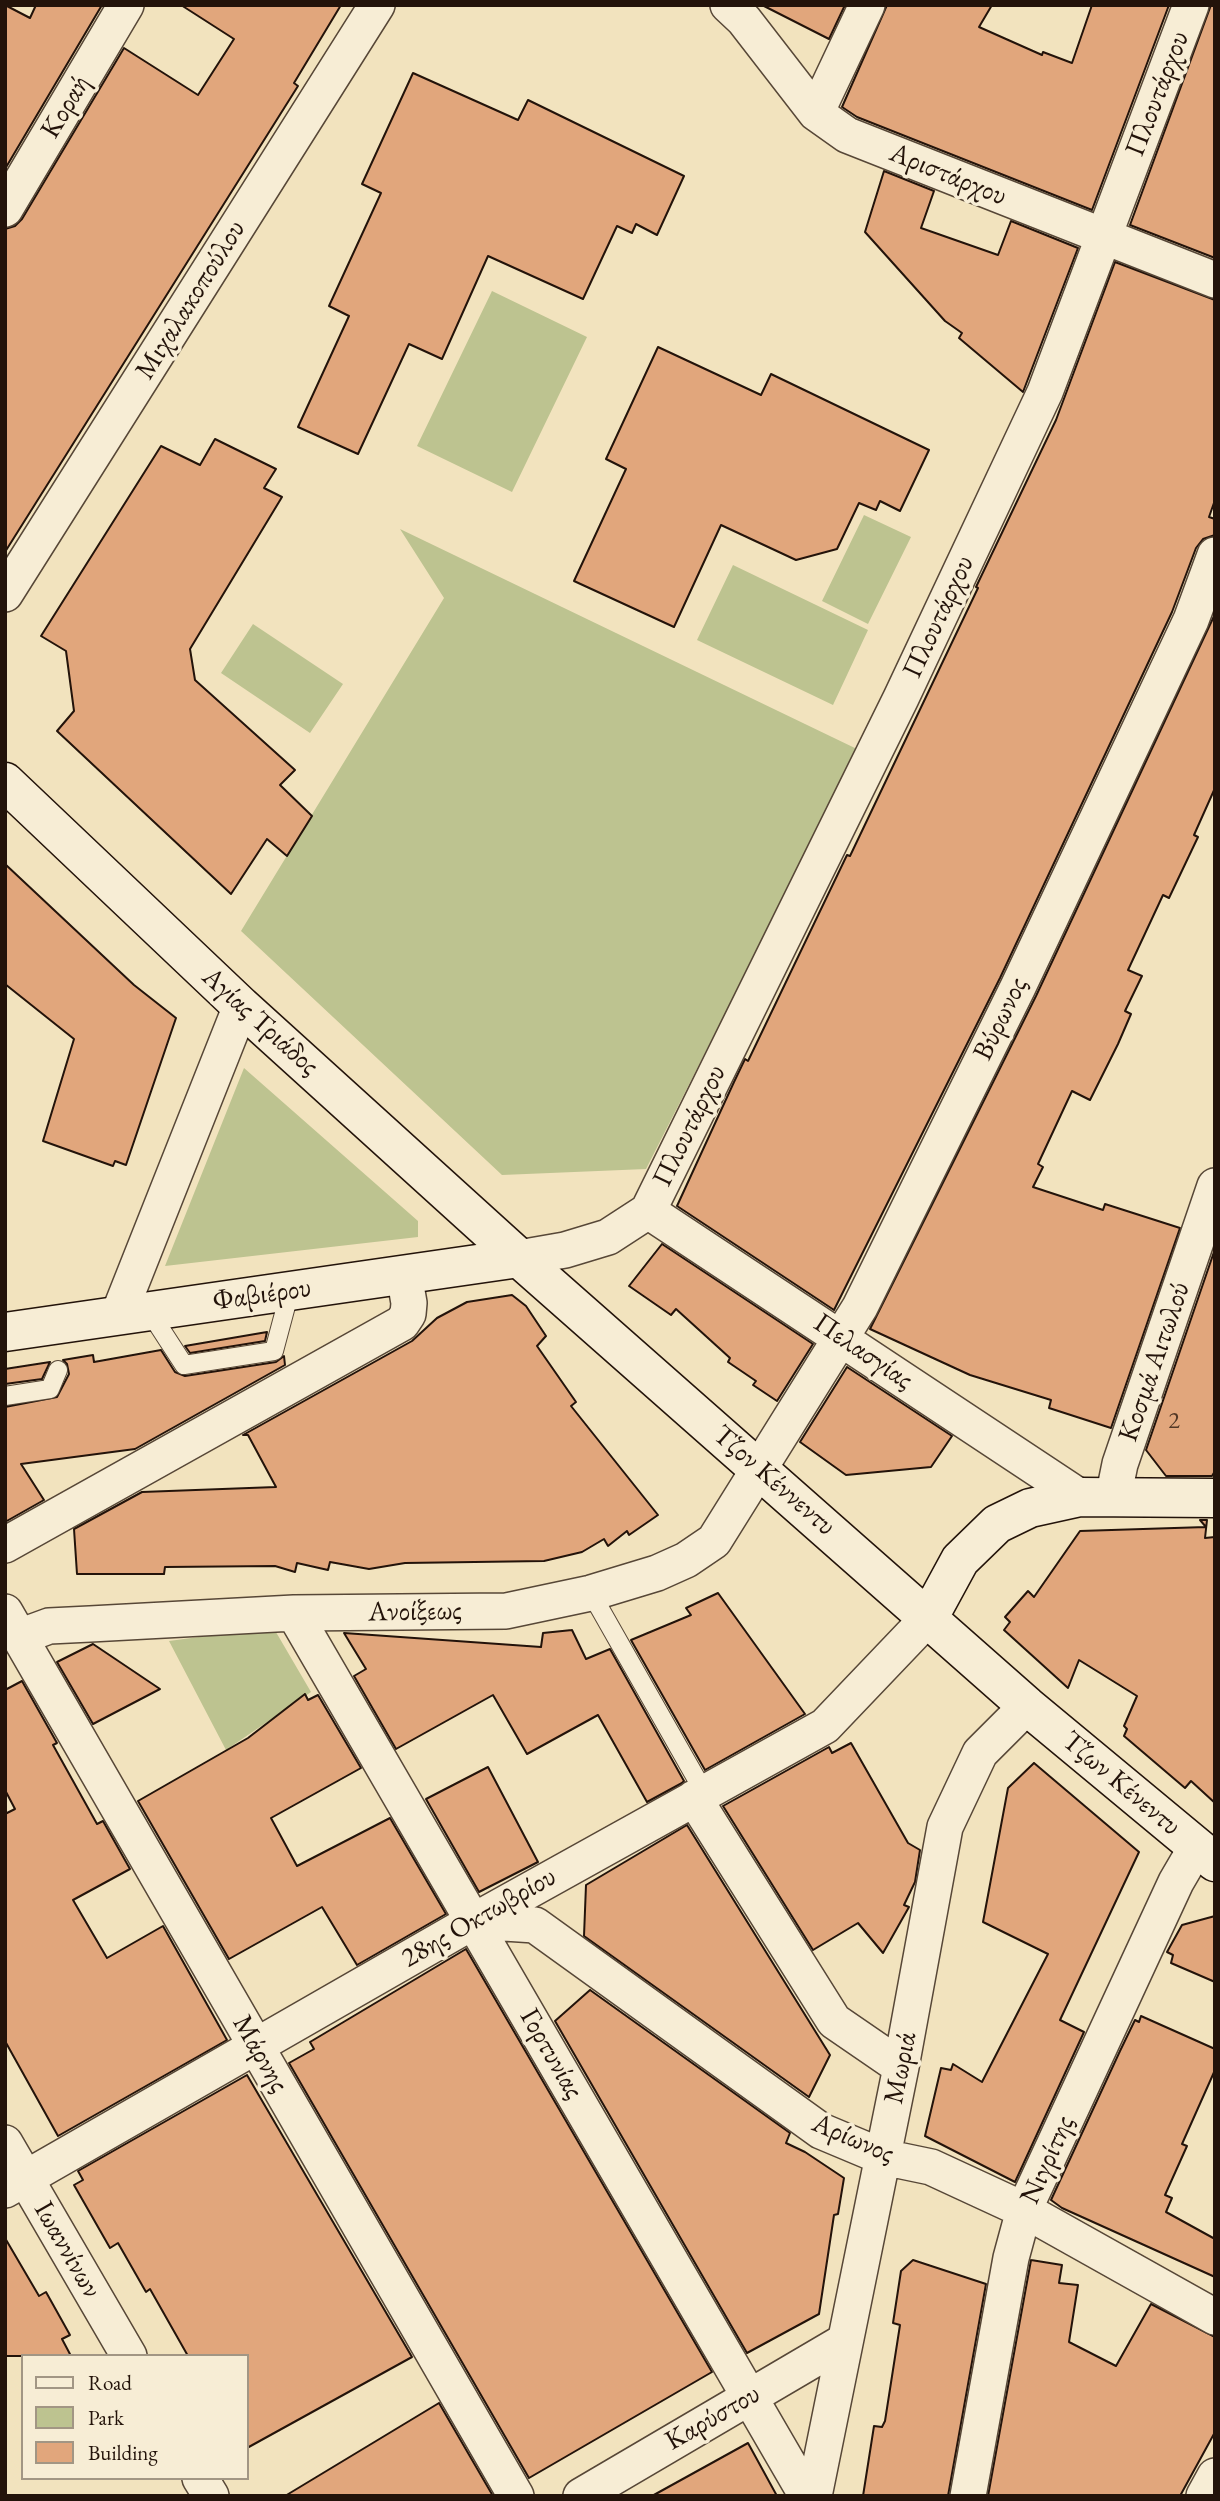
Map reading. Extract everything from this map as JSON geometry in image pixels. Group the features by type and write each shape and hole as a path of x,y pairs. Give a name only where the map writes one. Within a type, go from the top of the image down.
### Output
{"street":[{"name":"Κοραή","path":"5,209 126,5"},
{"name":"Μιχαλακοπούλου","path":"5,594 377,5"},
{"name":"Αριστάρχου","path":"728,5 744,20 816,113 847,135 1215,280"},
{"path":"816,113 867,5"},
{"name":"Πλουτάρχου","path":"648,1211 901,698 1045,392 1191,5"},
{"name":"Βύρωνος","path":"760,1469 860,1307 1018,987 1191,620 1215,555"},
{"name":"Αγίας Τριάδος","path":"5,782 241,1006 519,1258"},
{"path":"134,1314 241,1006"},
{"name":"Κοσμά Αιτωλού","path":"1097,1498 1120,1464 1215,1186"},
{"path":"519,1258 565,1250 608,1237 648,1211"},
{"name":"Πελασγίας","path":"648,1211 841,1337 1097,1498"},
{"name":"Φαβιέρου","path":"5,1332 519,1258"},
{"name":"Τζον Κέννεντυ","path":"519,1258 1027,1706"},
{"path":"5,1545 402,1323 408,1314 409,1303 404,1274"},
{"name":"Ανοίξεως","path":"12,1624 49,1626 294,1613 506,1611 591,1593 656,1573 686,1560 714,1541 760,1469"},
{"path":"929,1617 960,1560 997,1524 1030,1508 1097,1498 1215,1498"},
{"name":"Γορτυνίας","path":"294,1613 807,2496"},
{"name":"28ης Οκτωβρίου","path":"15,2185 474,1921 825,1727 929,1617"},
{"name":"Μάρνης","path":"12,1624 516,2496"},
{"name":"Τζων Κένεντυ","path":"1027,1706 1206,1854"},
{"name":"Μωριά","path":"814,2496 901,2067 945,1827 980,1753 1027,1706"},
{"path":"699,1795 835,2021 901,2067"},
{"name":"Νιγρίτης","path":"968,2496 1011,2258 1024,2210 1176,1882 1206,1854"},
{"name":"Αρίωνος","path":"474,1921 535,1925 821,2131 883,2157 931,2167 1024,2210 1215,2317"},
{"name":"Ιωαννίνων","path":"5,2143 15,2185 128,2354"},
{"name":"Καρύστου","path":"581,2496 845,2341"},
{"path":"1204,2496 1215,2476"},
{"path":"201,2480 211,2496"}],"lane":[{"path":"134,1314 184,1365 274,1351 290,1291"},
{"path":"5,1396 50,1389 58,1370"},
{"path":"591,1593 699,1795"}],"green space":[{"path":"492,291 587,337 512,492 417,446"},
{"path":"864,515 911,537 868,624 822,601"},
{"path":"400,529 859,750 646,1169 502,1175 241,931 444,598"},
{"path":"733,565 868,630 833,705 697,640"},
{"path":"253,624 343,684 310,733 221,673"},
{"path":"244,1068 418,1221 418,1237 165,1266"},
{"path":"273,1627 311,1692 226,1750 169,1641"}],"building":[{"path":"5,5 30,18 36,5 102,5 5,169"},
{"path":"181,5 341,5 294,83 298,86 5,552 5,229 15,226 22,219 124,48 198,95 234,39"},
{"path":"762,5 845,5 829,39"},
{"path":"887,5 992,5 979,27 1042,55 1043,52 1072,63 1092,5 1169,5 1092,210 857,117 842,107"},
{"path":"1211,5 1215,5 1215,258 1130,225"},
{"path":"413,73 518,120 528,100 684,176 657,235 636,224 632,233 617,226 583,299 488,256 442,359 409,344 358,454 298,427 349,316 329,306 381,193 362,184"},
{"path":"884,171 934,191 921,228 998,255 1011,221 1078,248 1023,392 959,338 962,333 945,321 865,232"},
{"path":"1115,262 1215,300 1215,500 1209,517 1215,519 1215,535 1203,539 1196,548 1172,612 1000,978 834,1310 677,1206 745,1059 748,1061 847,855 850,856 1056,420"},
{"path":"658,347 761,395 771,374 929,450 900,511 880,501 876,510 859,503 837,549 796,560 721,525 674,627 574,581 626,469 606,459"},
{"path":"215,439 276,469 264,488 282,497 190,649 195,680 295,770 280,785 312,816 287,856 267,839 231,894 57,731 74,711 66,651 41,636 161,446 200,465"},
{"path":"1215,614 1215,788 1194,835 1198,837 1169,898 1163,895 1128,970 1142,976 1125,1011 1131,1014 1118,1044 1090,1100 1072,1091 1038,1164 1043,1167 1033,1187 1103,1210 1105,1204 1180,1228 1111,1428 1049,1408 1051,1400 970,1375 870,1329 1036,996"},
{"path":"5,864 134,985 176,1018 126,1165 115,1161 113,1166 43,1141 74,1039 5,984"},
{"path":"662,1244 813,1344 777,1401 753,1385 756,1381 728,1362 730,1358 676,1309 671,1315 629,1286"},
{"path":"1215,1249 1215,1471 1212,1476 1166,1476 1146,1450"},
{"path":"512,1295 526,1306 546,1336 537,1346 576,1402 571,1406 658,1515 629,1535 627,1531 608,1546 604,1539 582,1552 544,1561 405,1563 369,1569 330,1562 328,1570 297,1563 295,1572 275,1566 165,1567 164,1574 77,1574 74,1529 142,1492 276,1487 248,1435 243,1435 412,1341 437,1318 467,1302"},
{"path":"267,1332 265,1341 190,1353 185,1346"},
{"path":"161,1350 175,1372 185,1376 276,1362 284,1356 285,1365 135,1449 21,1464 44,1500 5,1522 5,1407 57,1397 69,1374 67,1364 63,1360 93,1355 94,1362"},
{"path":"50,1362 42,1379 5,1384 5,1369"},
{"path":"847,1367 952,1436 931,1467 846,1475 800,1442"},
{"path":"1200,1520 1207,1520 1205,1538 1215,1537 1215,1803 1191,1781 1185,1788 1124,1736 1127,1729 1124,1726 1137,1696 1079,1660 1068,1688 1004,1630 1010,1622 1005,1617 1028,1591 1034,1597 1080,1531 1206,1527"},
{"path":"718,1593 805,1714 705,1770 631,1640 691,1615 686,1608"},
{"path":"572,1630 586,1659 610,1649 684,1781 682,1783 647,1802 598,1715 527,1754 493,1695 396,1749 354,1676 366,1669 344,1633 541,1647 543,1633"},
{"path":"93,1644 160,1689 93,1724 57,1662"},
{"path":"22,1681 57,1743 53,1745 97,1824 103,1821 130,1869 73,1900 107,1958 163,1926 227,2040 58,2136 5,2041 5,1814 15,1809 5,1790 5,1690"},
{"path":"305,1694 308,1700 318,1695 361,1768 271,1818 297,1866 390,1818 446,1914 357,1965 322,1907 229,1959 138,1801 248,1738"},
{"path":"851,1743 908,1843 920,1850 915,1882 904,1905 909,1907 883,1953 858,1923 813,1950 723,1806 829,1747 832,1753"},
{"path":"1034,1763 1139,1852 1060,2020 1084,2032 1015,2182 925,2136 941,2068 951,2070 953,2064 982,2082 1048,1954 983,1922 1008,1788"},
{"path":"488,1767 538,1862 479,1892 426,1799"},
{"path":"687,1825 830,2055 809,2097 584,1936 586,1885"},
{"path":"1215,1916 1215,1982 1171,1963 1173,1955 1167,1952 1182,1925"},
{"path":"466,1949 712,2372 529,2478 289,2063 314,2049 310,2042"},
{"path":"590,1990 790,2133 786,2143 805,2152 844,2178 838,2214 834,2215 819,2314 747,2353 555,2021"},
{"path":"1141,2016 1215,2049 1215,2070 1182,2144 1187,2146 1165,2195 1172,2198 1166,2212 1215,2239 1215,2277 1062,2208 1051,2200 1135,2020 1139,2022"},
{"path":"247,2075 412,2357 248,2447 248,2354 187,2354 150,2289 146,2292 118,2243 110,2248 74,2185 83,2180 78,2171"},
{"path":"5,2238 39,2296 46,2292 70,2335 62,2339 70,2354 5,2356"},
{"path":"913,2260 986,2284 948,2496 863,2496 874,2426 882,2427 885,2421 900,2325 893,2323 901,2271"},
{"path":"1031,2260 1062,2265 1059,2283 1078,2285 1069,2342 1116,2366 1151,2304 1215,2337 1215,2432 1180,2496 988,2496"},
{"path":"439,2403 493,2496 285,2496"},
{"path":"748,2443 777,2496 652,2496"}]}
